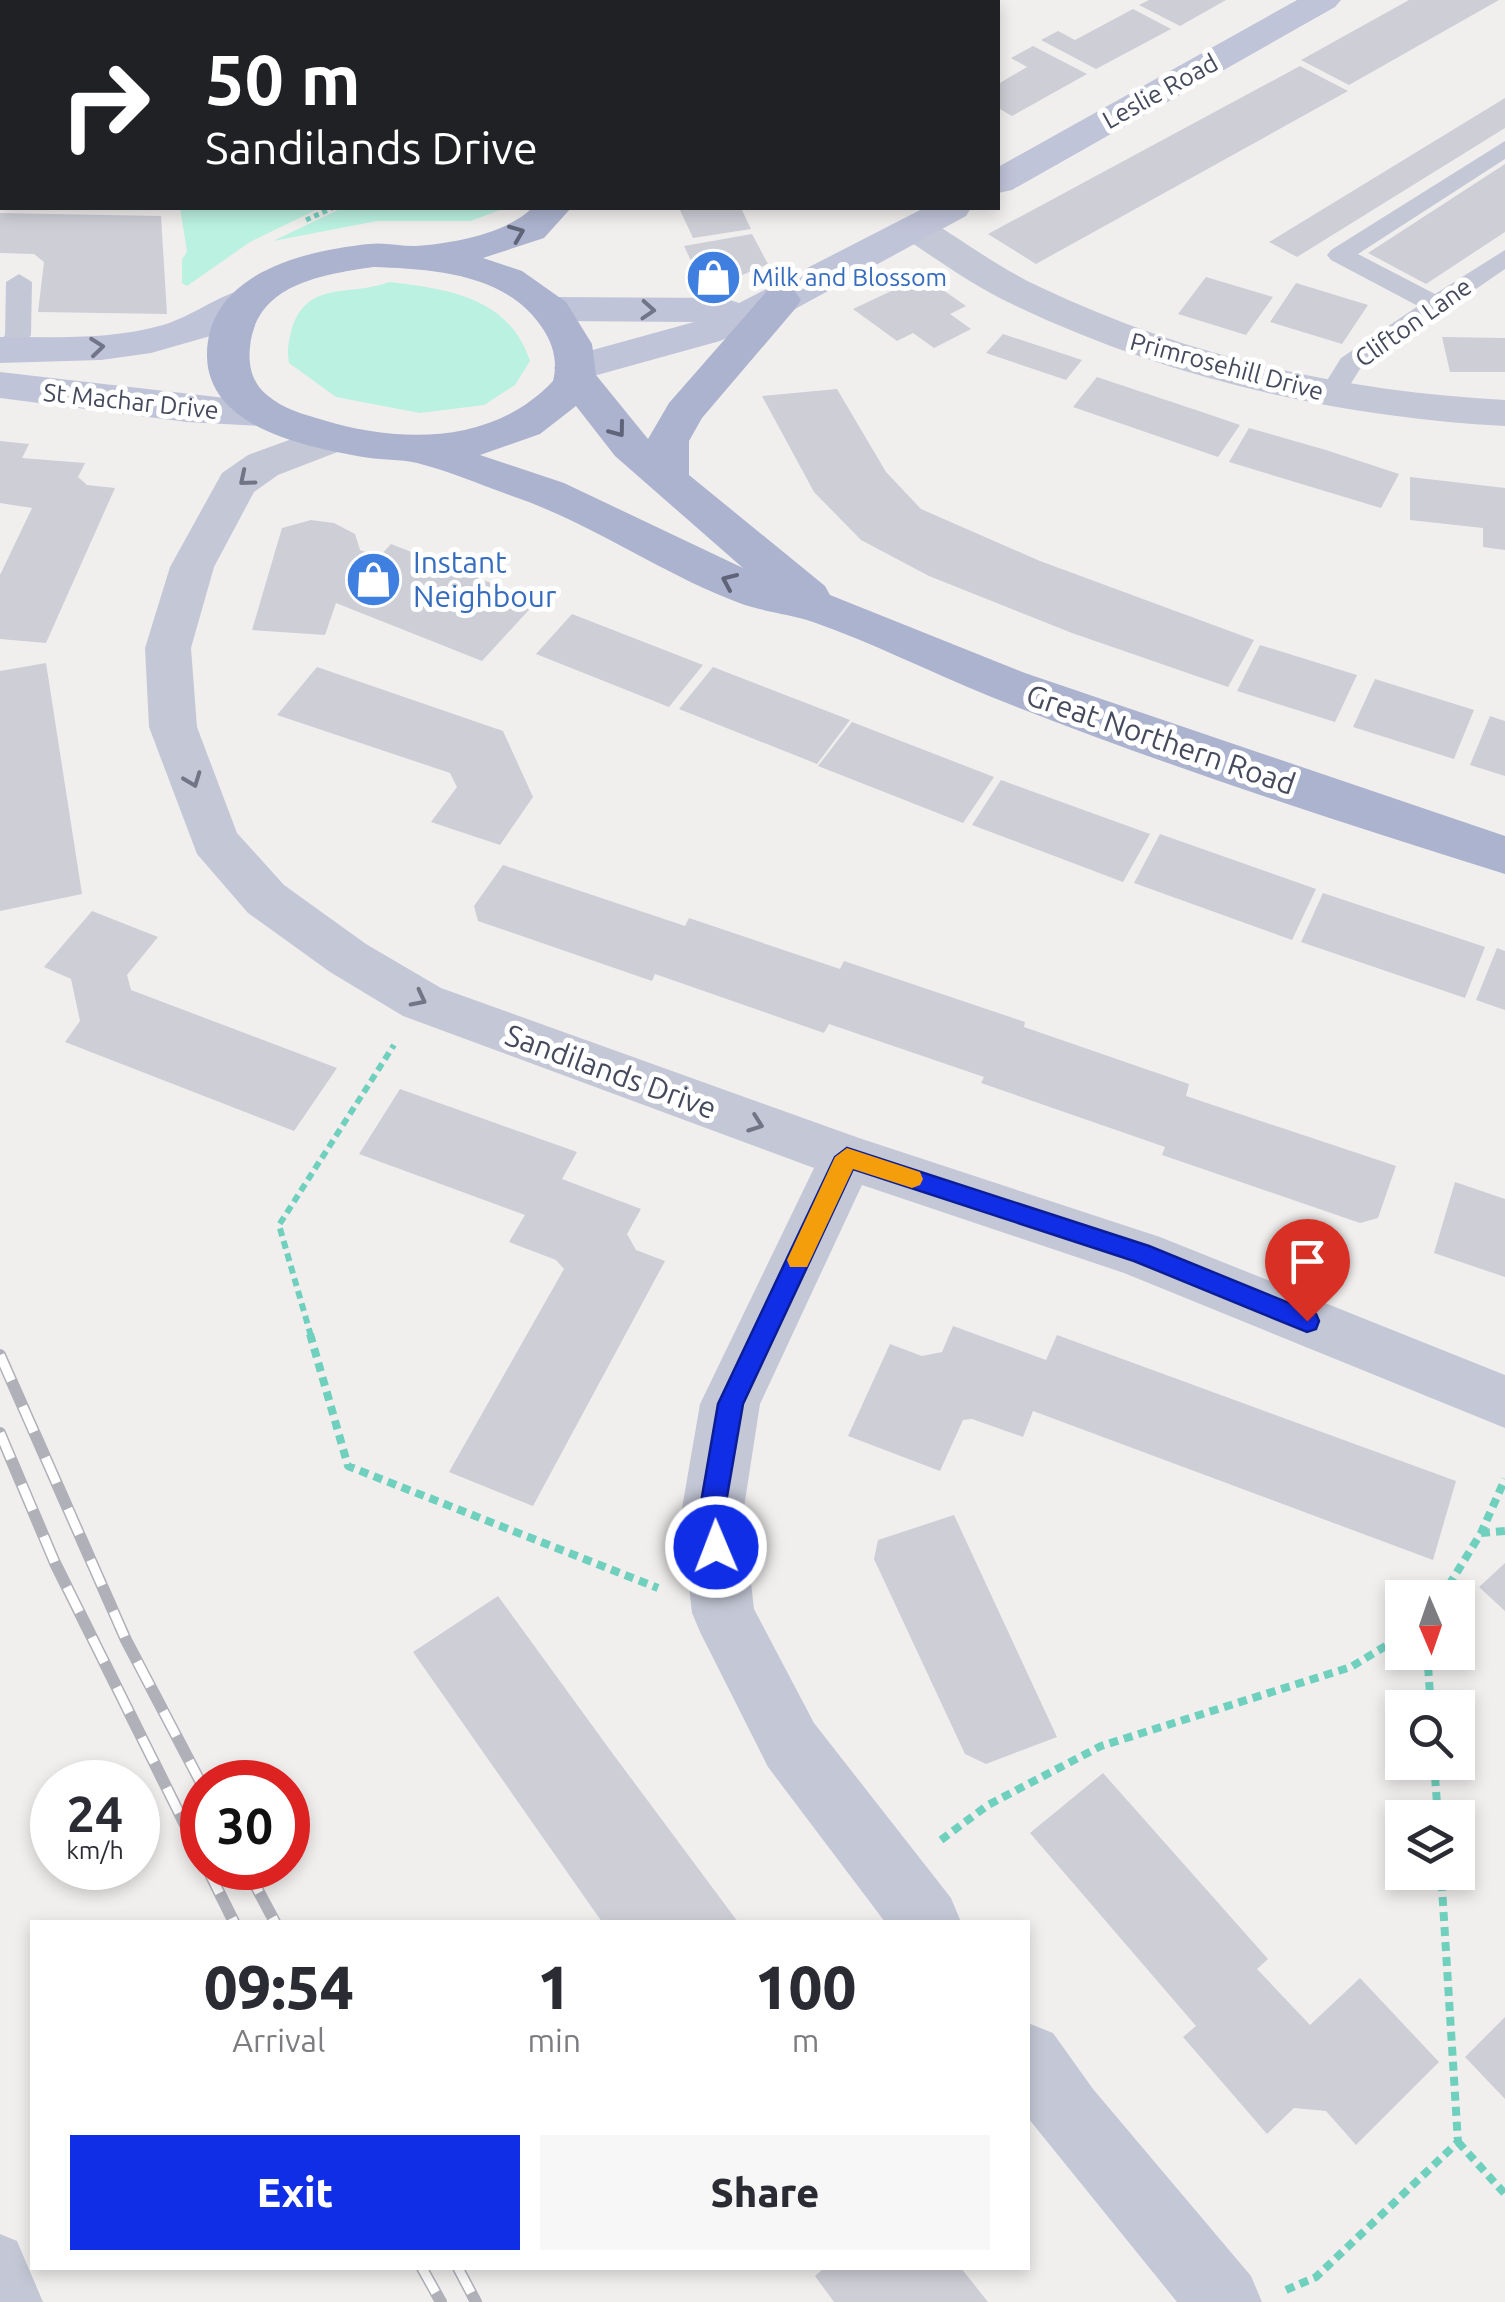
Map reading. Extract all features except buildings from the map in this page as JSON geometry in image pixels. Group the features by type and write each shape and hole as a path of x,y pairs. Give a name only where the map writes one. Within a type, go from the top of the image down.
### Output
{"main road":[{"path":"406,256 472,248 522,233 542,221 550,210"},
{"path":"545,303 548,272 576,223 579,210"},
{"path":"373,255 476,267 545,303 574,347 575,372 561,398 537,418 466,444 420,449 333,438 262,413 241,394 228,370 227,342 248,300 282,275 312,264 373,255"},
{"path":"666,477 668,441 684,412 780,300"},
{"name":"Great Northern Road","path":"575,372 630,446 714,522 822,608"},
{"name":"Great Northern Road","path":"420,449 549,493 757,594 822,608 1008,686 1505,855"}],"street":[{"name":"Leslie Road","path":"1000,181 1323,0"},
{"path":"575,372 706,332 780,300 948,210"},
{"name":"Primrosehill Drive","path":"915,228 1022,294 1142,348 1331,395 1428,409 1505,413"},
{"name":"St Machar Drive","path":"2,362 162,336 200,326 248,300"},
{"path":"545,303 704,311 780,300"},
{"name":"St Machar Drive","path":"2,362 169,408 262,413"},
{"name":"Sandilands Drive","path":"333,438 263,465 237,483 192,567 168,648 173,728 216,841 266,899 348,958 422,1002 847,1157 1140,1254 1505,1402"},
{"path":"847,1157 730,1404 712,1514 723,1613 791,1745 910,1900"},
{"path":"1030,2061 1068,2114 1249,2299"}],"lane":[{"path":"1436,305 1340,255 1505,148"},
{"name":"Clifton Lane","path":"1331,395 1350,364 1505,258"},
{"path":"2,362 18,335 19,282"},
{"path":"0,2258 19,2302"}],"path":[{"path":"422,1002 279,1225 348,1466 723,1613"},
{"path":"1452,1580 1482,1533 1505,1479"},
{"path":"1482,1533 1505,1532"},
{"path":"910,1900 988,1805 1101,1746 1350,1666 1385,1646"},
{"path":"1442,1890 1458,2142 1505,2194"},
{"path":"1249,2299 1316,2278 1458,2142"}],"green space":[{"path":"180,210 316,210 250,242 187,286 182,283 182,259 187,252"},
{"path":"338,210 500,210 471,221 377,221 273,241"},
{"path":"389,282 454,293 492,310 520,340 530,361 515,385 484,405 420,413 336,397 289,363 291,332 307,304 331,293"}],"railway":[{"path":"0,1355 126,1640 189,1760"},
{"path":"0,1433 55,1563 180,1815"},
{"path":"218,1890 233,1920"},
{"path":"258,1890 274,1920"},
{"path":"423,2270 441,2302"},
{"path":"459,2270 476,2302"}],"slow traffic":[{"path":"798,1260 847,1157 912,1179"}],"place":[{"name":"Milk and Blossom","path":"713,277"},
{"name":"Instant Neighbour","path":"374,579"}],"route":[{"path":"716,1547 712,1514 730,1404 847,1157 1140,1254 1307,1321"}]}
